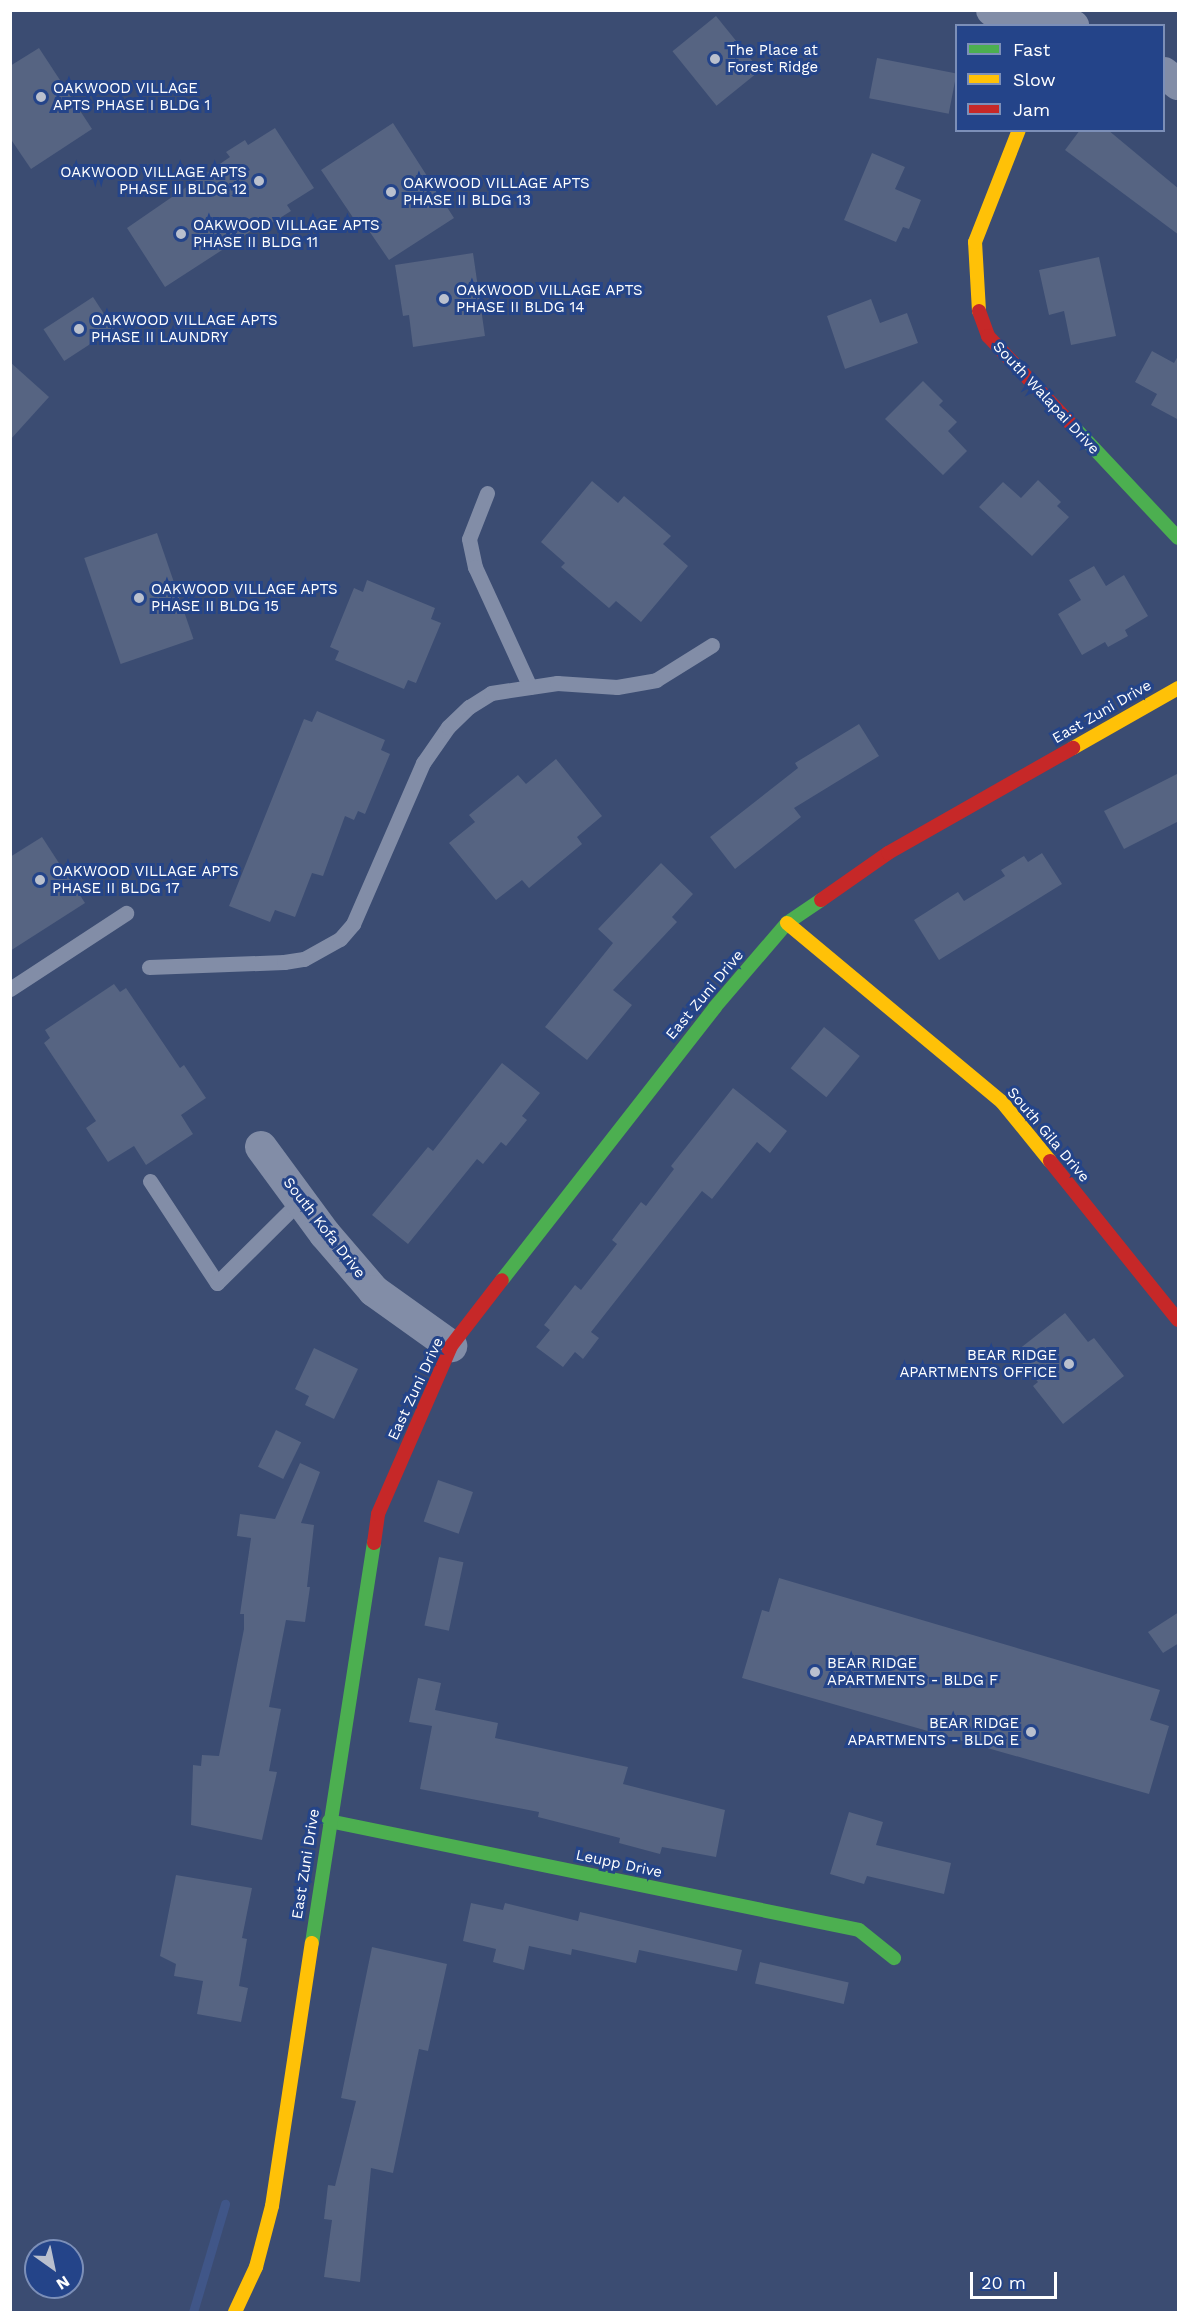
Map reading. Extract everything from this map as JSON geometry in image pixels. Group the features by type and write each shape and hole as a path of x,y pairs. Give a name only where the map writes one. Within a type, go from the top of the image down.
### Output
{"street":[{"path":"992,10 1066,21"},
{"path":"1165,74 1179,84"},
{"name":"South Walapai Drive","path":"1018,132 975,242 980,314 988,336 1179,538"},
{"name":"East Zuni Drive","path":"235,2313 256,2267 272,2206 329,1821 378,1514 452,1346 715,1007 788,923 888,853 1179,688"},
{"name":"South Gila Drive","path":"788,923 1002,1102 1179,1320"},
{"name":"South Kofa Drive","path":"261,1147 300,1201 374,1291 452,1346"},
{"name":"Leupp Drive","path":"329,1821 859,1930 894,1958"}],"lane":[{"path":"487,493 469,539 475,567 530,687"},
{"path":"149,967 294,960 340,939 367,895 423,763 448,727 491,693 557,683 618,687 656,680 712,645"},
{"path":"10,988 126,913"},
{"path":"150,1180 217,1283 300,1201"}],"building":[{"name":"The Place at Forest Ridge","path":"716,16 760,70 717,106 672,51"},
{"name":"OAKWOOD VILLAGE APTS PHASE I BLDG 1","path":"39,48 92,129 31,169 10,138 10,66"},
{"path":"877,58 955,73 949,114 869,98"},
{"name":"OAKWOOD VILLAGE APTS PHASE II BLDG 13","path":"393,123 454,218 389,260 363,222 358,225 321,170"},
{"path":"275,128 314,188 287,205 291,211 272,223 270,219 165,287 127,228 230,157 226,152 245,140 248,145"},
{"path":"1078,132 1110,132 1179,189 1179,235 1065,150"},
{"path":"872,153 905,167 895,189 921,200 909,229 903,227 896,242 844,220"},
{"name":"OAKWOOD VILLAGE APTS PHASE II BLDG 14","path":"473,253 485,336 413,347 409,315 403,316 395,265"},
{"path":"1099,257 1116,336 1071,345 1064,311 1049,315 1039,270"},
{"name":"OAKWOOD VILLAGE APTS PHASE II LAUNDRY","path":"93,297 114,329 64,361 44,329"},
{"path":"871,299 880,323 907,313 918,343 845,369 827,316"},
{"path":"1152,351 1174,363 1179,354 1179,420 1151,405 1157,394 1135,382"},
{"path":"10,362 49,397 10,440"},
{"path":"923,381 943,401 939,405 957,422 948,431 967,451 943,475 885,419"},
{"path":"1038,480 1061,502 1057,506 1069,517 1032,556 979,507 1003,482 1021,498"},
{"path":"592,481 618,503 624,496 671,536 663,544 688,566 641,622 616,601 609,608 561,567 565,563 541,542"},
{"name":"OAKWOOD VILLAGE APTS PHASE II BLDG 15","path":"157,533 193,639 121,664 84,558"},
{"path":"1094,566 1106,586 1124,575 1148,616 1125,630 1128,636 1108,647 1105,642 1082,655 1058,614 1081,600 1069,580"},
{"path":"367,580 435,608 431,619 441,623 416,683 408,680 404,689 335,660 339,651 330,647 354,588 363,592"},
{"path":"317,711 385,740 381,750 390,754 365,814 358,811 354,820 345,816 323,876 312,873 295,917 275,910 270,922 229,906 304,719 312,722"},
{"path":"859,724 879,756 794,808 801,817 735,869 710,837 798,768 795,763"},
{"path":"556,759 602,816 577,837 582,844 529,888 522,880 496,900 449,843 475,822 469,815 518,775 526,784"},
{"path":"1179,773 1179,821 1124,849 1104,811"},
{"name":"OAKWOOD VILLAGE APTS PHASE II BLDG 17","path":"42,837 85,903 10,951 10,857"},
{"path":"1042,853 1062,884 939,960 914,920 958,892 964,901 1005,876 1001,870 1024,856 1028,862"},
{"path":"661,863 693,894 672,917 677,922 613,990 632,1005 587,1060 545,1027 613,943 598,929"},
{"path":"114,984 120,992 126,988 180,1068 184,1065 206,1098 181,1115 193,1134 146,1165 134,1146 108,1162 86,1128 96,1121 44,1043 50,1038 45,1030"},
{"path":"824,1027 860,1056 826,1097 791,1068"},
{"path":"502,1063 540,1093 522,1116 527,1120 506,1146 501,1142 483,1164 477,1159 408,1244 372,1215 428,1147 433,1151"},
{"path":"733,1088 787,1131 770,1153 757,1142 712,1199 702,1191 591,1332 599,1338 583,1359 575,1352 563,1367 536,1347 550,1330 544,1325 575,1285 581,1290 617,1244 612,1240 641,1202 646,1206 674,1169 671,1166"},
{"name":"BEAR RIDGE APARTMENTS OFFICE","path":"1065,1313 1088,1342 1094,1338 1124,1376 1063,1424 1033,1386 1038,1382 1014,1353"},
{"path":"314,1348 358,1369 334,1419 305,1405 309,1396 295,1389"},
{"path":"276,1430 301,1442 283,1479 258,1467"},
{"path":"300,1463 320,1472 301,1523 314,1525 307,1587 310,1587 305,1622 286,1620 269,1707 281,1709 269,1771 277,1772 262,1840 191,1825 193,1765 201,1766 202,1755 219,1756 244,1629 244,1614 240,1614 251,1538 237,1536 240,1514 275,1519"},
{"path":"438,1480 473,1492 459,1534 424,1522"},
{"path":"439,1557 463,1562 449,1631 424,1625"},
{"path":"779,1578 1160,1690 1150,1720 1169,1726 1149,1794 742,1678 762,1610 769,1612"},
{"path":"1179,1612 1179,1643 1163,1653 1148,1632"},
{"path":"418,1678 441,1683 435,1710 498,1723 495,1738 628,1767 623,1784 725,1810 716,1857 662,1847 660,1854 619,1843 620,1838 538,1817 539,1812 420,1789 432,1726 409,1722"},
{"path":"849,1812 883,1822 876,1845 951,1863 944,1894 867,1876 864,1884 830,1874"},
{"path":"176,1875 252,1888 242,1938 247,1939 239,1986 248,1988 241,2022 197,2014 203,1981 174,1976 176,1964 160,1956"},
{"path":"471,1903 503,1910 505,1903 578,1921 580,1912 742,1950 737,1971 639,1950 636,1963 572,1949 571,1955 529,1946 524,1970 493,1962 496,1949 463,1941"},
{"path":"372,1947 447,1964 428,2051 419,2049 393,2173 371,2168 360,2282 324,2277 332,2220 324,2219 328,2185 335,2186 356,2101 341,2098"},
{"path":"760,1962 849,1982 844,2004 755,1983"}],"waterway":[{"path":"193,2312 225,2204"}],"traffic: fast":[{"path":"1072,425 1178,538"},
{"path":"502,1280 715,1007 787,923 821,900"},
{"path":"312,1943 374,1543"},
{"path":"329,1821 859,1930 894,1958"}],"traffic: slow":[{"path":"979,311 975,242 1018,132"},
{"path":"1073,748 1178,688"},
{"path":"787,923 1002,1102 1050,1161"},
{"path":"235,2312 256,2267 272,2206 312,1943"}],"traffic: jam":[{"path":"979,311 988,336 1072,425"},
{"path":"821,900 888,853 1073,748"},
{"path":"1050,1161 1178,1320"},
{"path":"374,1543 378,1514 451,1346 502,1280"}],"place":[{"name":"The Place at Forest Ridge","path":"715,59"},
{"name":"OAKWOOD VILLAGE APTS PHASE I BLDG 1","path":"41,97"},
{"name":"OAKWOOD VILLAGE APTS PHASE II BLDG 12","path":"259,181"},
{"name":"OAKWOOD VILLAGE APTS PHASE II BLDG 13","path":"391,192"},
{"name":"OAKWOOD VILLAGE APTS PHASE II BLDG 11","path":"181,234"},
{"name":"OAKWOOD VILLAGE APTS PHASE II BLDG 14","path":"444,299"},
{"name":"OAKWOOD VILLAGE APTS PHASE II LAUNDRY","path":"79,329"},
{"name":"OAKWOOD VILLAGE APTS PHASE II BLDG 15","path":"139,598"},
{"name":"OAKWOOD VILLAGE APTS PHASE II BLDG 17","path":"40,880"},
{"name":"BEAR RIDGE APARTMENTS OFFICE","path":"1069,1364"},
{"name":"BEAR RIDGE APARTMENTS - BLDG F","path":"815,1672"},
{"name":"BEAR RIDGE APARTMENTS - BLDG E","path":"1031,1732"}]}
